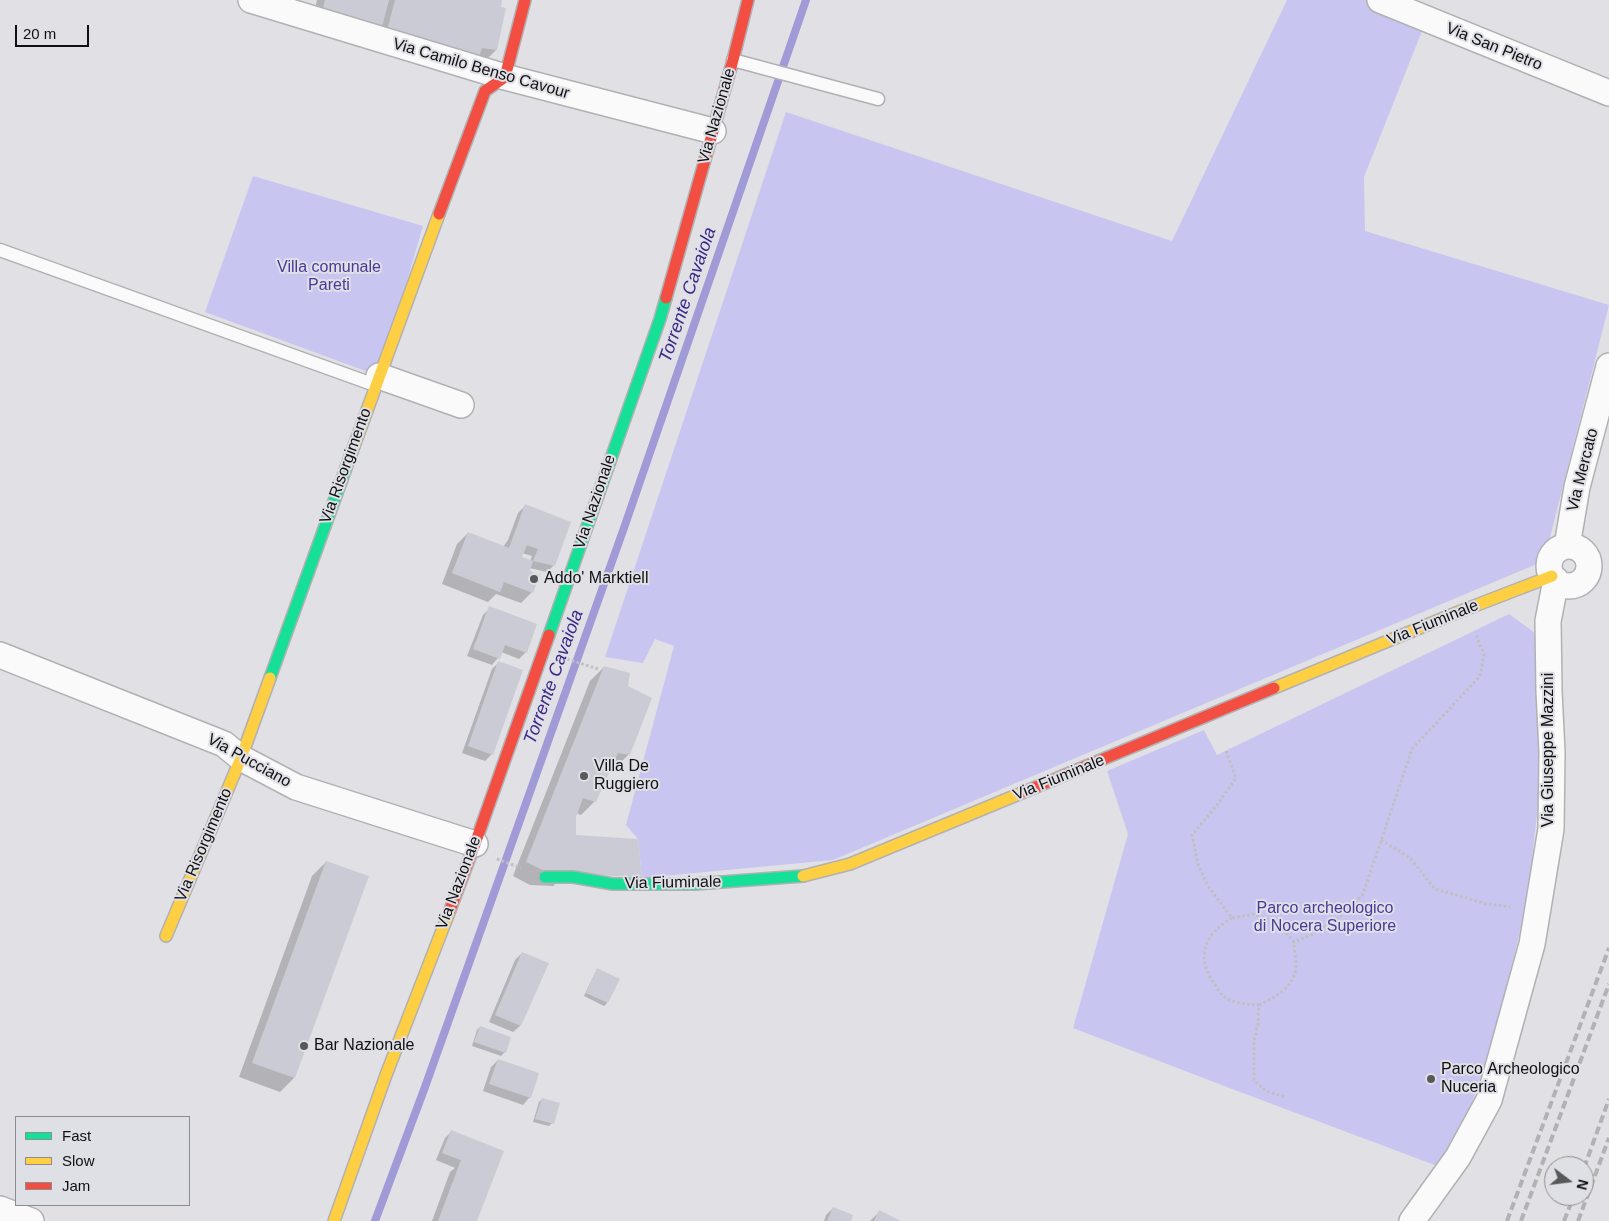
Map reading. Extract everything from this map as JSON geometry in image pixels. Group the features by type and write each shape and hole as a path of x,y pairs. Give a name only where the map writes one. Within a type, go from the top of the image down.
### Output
{"street":[{"name":"Via Camilo Benso Cavour","path":"251,0 297,7 505,77 713,131"},
{"path":"505,77 526,0"},
{"name":"Via Nazionale","path":"334,1221 386,1075 485,851 660,319 748,0"},
{"name":"Via San Pietro","path":"1380,0 1609,93"},
{"name":"Via Risorgimento","path":"166,936 241,758 377,380 485,91 505,77"},
{"name":"Via Mercato","path":"1568,546 1577,487 1609,366"},
{"path":"377,380 461,405"},
{"path":"1554,578 1562,584 1574,585 1599,576 1589,566 1585,553 1574,546 1568,546"},
{"name":"Via Giuseppe Mazzini","path":"1412,1221 1458,1157 1489,1100 1532,944 1551,829 1552,752 1548,621 1554,578 1550,563 1552,557 1561,548 1568,546"},
{"name":"Via Fiuminale","path":"545,877 573,877 613,884 695,884 797,878 850,864 1456,613 1554,578"},
{"name":"Via Pucciano","path":"0,655 224,744 241,758 296,787 485,851"},
{"path":"0,1209 31,1221"}],"lane":[{"path":"733,60 878,99"},
{"path":"0,250 377,380"}],"path":[{"path":"1294,942 1310,936 1348,911 1363,894 1412,749 1480,676 1484,654 1475,632"},
{"path":"562,657 596,669"},
{"path":"1226,751 1236,778 1217,806 1192,835 1198,864 1204,878 1232,918"},
{"path":"1380,840 1410,858 1435,889 1482,903 1510,907"},
{"path":"485,851 526,870"},
{"path":"1255,914 1278,924 1294,942 1296,968 1288,988 1259,1005 1241,1004 1221,995 1210,977 1203,954 1210,935 1221,925 1232,918 1255,914"},
{"path":"1259,1005 1258,1024 1254,1041 1254,1080 1266,1091 1284,1097"}],"green space":[{"path":"1287,0 1369,0 1424,26 1364,177 1365,231 1609,305 1544,561 833,860 642,878 638,839 626,825 674,646 655,639 643,663 605,657 786,112 1172,241"},
{"name":"Villa comunale Pareti","path":"253,176 423,226 379,376 205,312"},
{"name":"Parco archeologico di Nocera Superiore","path":"1509,614 1535,633 1541,778 1528,896 1499,1022 1472,1103 1440,1167 1073,1028 1128,834 1107,771 1204,730 1217,755"}],"building":[{"path":"325,0 389,0 381,31 322,12"},
{"path":"395,0 502,0 501,7 506,8 497,50 482,48 479,57 387,31"},
{"path":"525,504 571,522 555,566 533,561 530,571 540,575 533,593 504,582 500,592 452,573 468,532 509,548","holes":["527,545 538,549 533,561 522,557"]},
{"path":"489,606 537,624 527,653 505,645 500,659 473,649"},
{"path":"498,661 523,670 493,755 468,746"},
{"name":"Villa De Ruggiero","path":"604,666 630,673 628,686 652,698 630,755 618,753 596,802 583,798 576,817 576,835 638,839 642,878 545,871 526,862"},
{"path":"326,861 369,876 295,1078 252,1063"},
{"path":"522,952 549,963 521,1026 495,1015"},
{"path":"597,968 620,979 608,1003 586,993"},
{"path":"480,1026 511,1037 506,1053 474,1042"},
{"path":"498,1059 539,1073 531,1098 489,1084"},
{"path":"542,1098 560,1103 554,1124 535,1119"},
{"path":"451,1130 504,1151 477,1221 438,1221 461,1160 442,1153"},
{"path":"833,1207 853,1215 851,1221 827,1221"},
{"path":"879,1210 901,1221 874,1221"}],"waterway":[{"name":"Torrente Cavaiola","path":"375,1221 425,1087 625,525 806,0"}],"railway":[{"path":"1507,1221 1609,948"},
{"path":"1521,1221 1609,984"},
{"path":"1588,1156 1609,1099"},
{"path":"1578,1221 1609,1138"},
{"path":"1564,1221 1570,1206"}],"traffic: fast":[{"path":"549,635 666,298"},
{"path":"270,678 354,446"},
{"path":"545,877 573,877 613,884 695,884 803,876"}],"traffic: slow":[{"path":"354,446 439,214"},
{"path":"1274,688 1456,613 1552,576"},
{"path":"166,936 241,758 270,678"},
{"path":"803,876 850,864 1024,792"},
{"path":"334,1221 386,1075 450,910"}],"traffic: jam":[{"path":"439,214 485,91 505,77 525,0"},
{"path":"666,298 748,0"},
{"path":"450,910 549,635"},
{"path":"1024,792 1274,688"}],"place":[{"name":"Addo' Marktiell","path":"534,579"},
{"name":"Villa De Ruggiero","path":"584,776"},
{"name":"Bar Nazionale","path":"304,1046"},
{"name":"Parco Archeologico Nuceria","path":"1431,1079"}]}
